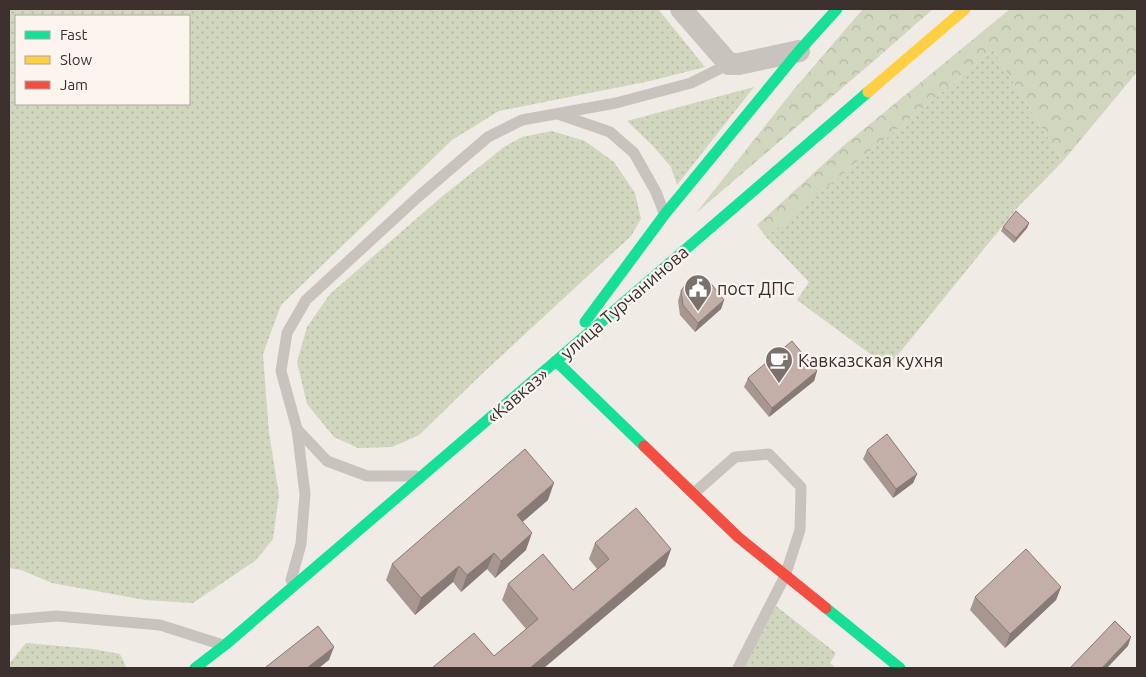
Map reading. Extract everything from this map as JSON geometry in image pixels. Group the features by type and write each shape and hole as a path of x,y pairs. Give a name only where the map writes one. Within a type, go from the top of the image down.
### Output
{"main road":[{"name":"улица Турчанинова","path":"556,362 665,214 799,51 837,9"},
{"name":"улица Турчанинова","path":"556,362 965,9"},
{"name":"«Кавказ»","path":"195,668 225,645 556,362 738,537 900,668"}],"street":[{"path":"680,9 729,64 739,64 799,51"}],"lane":[{"path":"288,591 302,544 305,494 297,429 281,371 287,333 306,300 418,197 488,137 522,120 616,103 691,82 729,64"},
{"path":"556,114 610,132 634,153 656,192 665,214"},
{"path":"297,429 327,461 367,476 423,476"},
{"path":"693,494 735,457 769,454 801,486 800,530 785,576 738,668"},
{"path":"9,620 57,616 160,625 225,645"}],"green space":[{"path":"9,9 658,9 705,67 650,81 499,111 452,140 281,305 263,354 269,433 279,495 273,539 256,560 193,603 145,600 52,583 21,570 9,568"},
{"path":"863,9 933,9 696,213 795,88"},
{"path":"1010,9 1137,9 1137,72 1063,161 993,50 766,237 757,225 842,147"},
{"path":"993,50 1063,161 1018,207 888,367 797,300 809,282 766,237"},
{"path":"754,87 677,185 671,167 653,146 627,121"},
{"path":"552,131 585,141 614,162 635,193 641,219 631,236 419,435 392,447 358,448 334,437 307,404 297,362 307,327 330,294 439,199 504,147 522,137"},
{"path":"776,606 836,653 830,663 836,668 743,668"},
{"path":"26,643 93,649 120,654 126,667 9,668 9,664"}],"building":[{"path":"1016,211 1029,223 1016,238 1003,227"},
{"name":"пост ДПС","path":"701,278 709,281 724,300 698,323 683,305 681,291 693,279"},
{"name":"Кавказская кухня","path":"792,341 817,371 772,408 748,378"},
{"path":"887,434 917,474 896,489 867,450"},
{"path":"525,449 554,483 517,515 532,533 501,561 494,553 467,575 459,566 421,598 392,564"},
{"path":"636,508 671,549 530,668 432,668 474,633 494,656 538,619 508,584 543,554 573,590 609,559 595,543"},
{"path":"1026,549 1061,587 1010,634 975,597"},
{"path":"1115,621 1131,637 1102,668 1070,668"},
{"path":"318,626 334,647 307,668 266,667"}],"traffic: fast":[{"path":"585,322 665,214 799,51 837,9"},
{"path":"556,361 868,92"},
{"path":"195,668 225,645 556,361 644,446"},
{"path":"826,608 900,668"}],"traffic: slow":[{"path":"868,92 965,9"}],"traffic: jam":[{"path":"644,446 738,537 826,608"}],"place":[{"name":"пост ДПС","path":"698,312"},
{"name":"Кавказская кухня","path":"779,384"}]}
